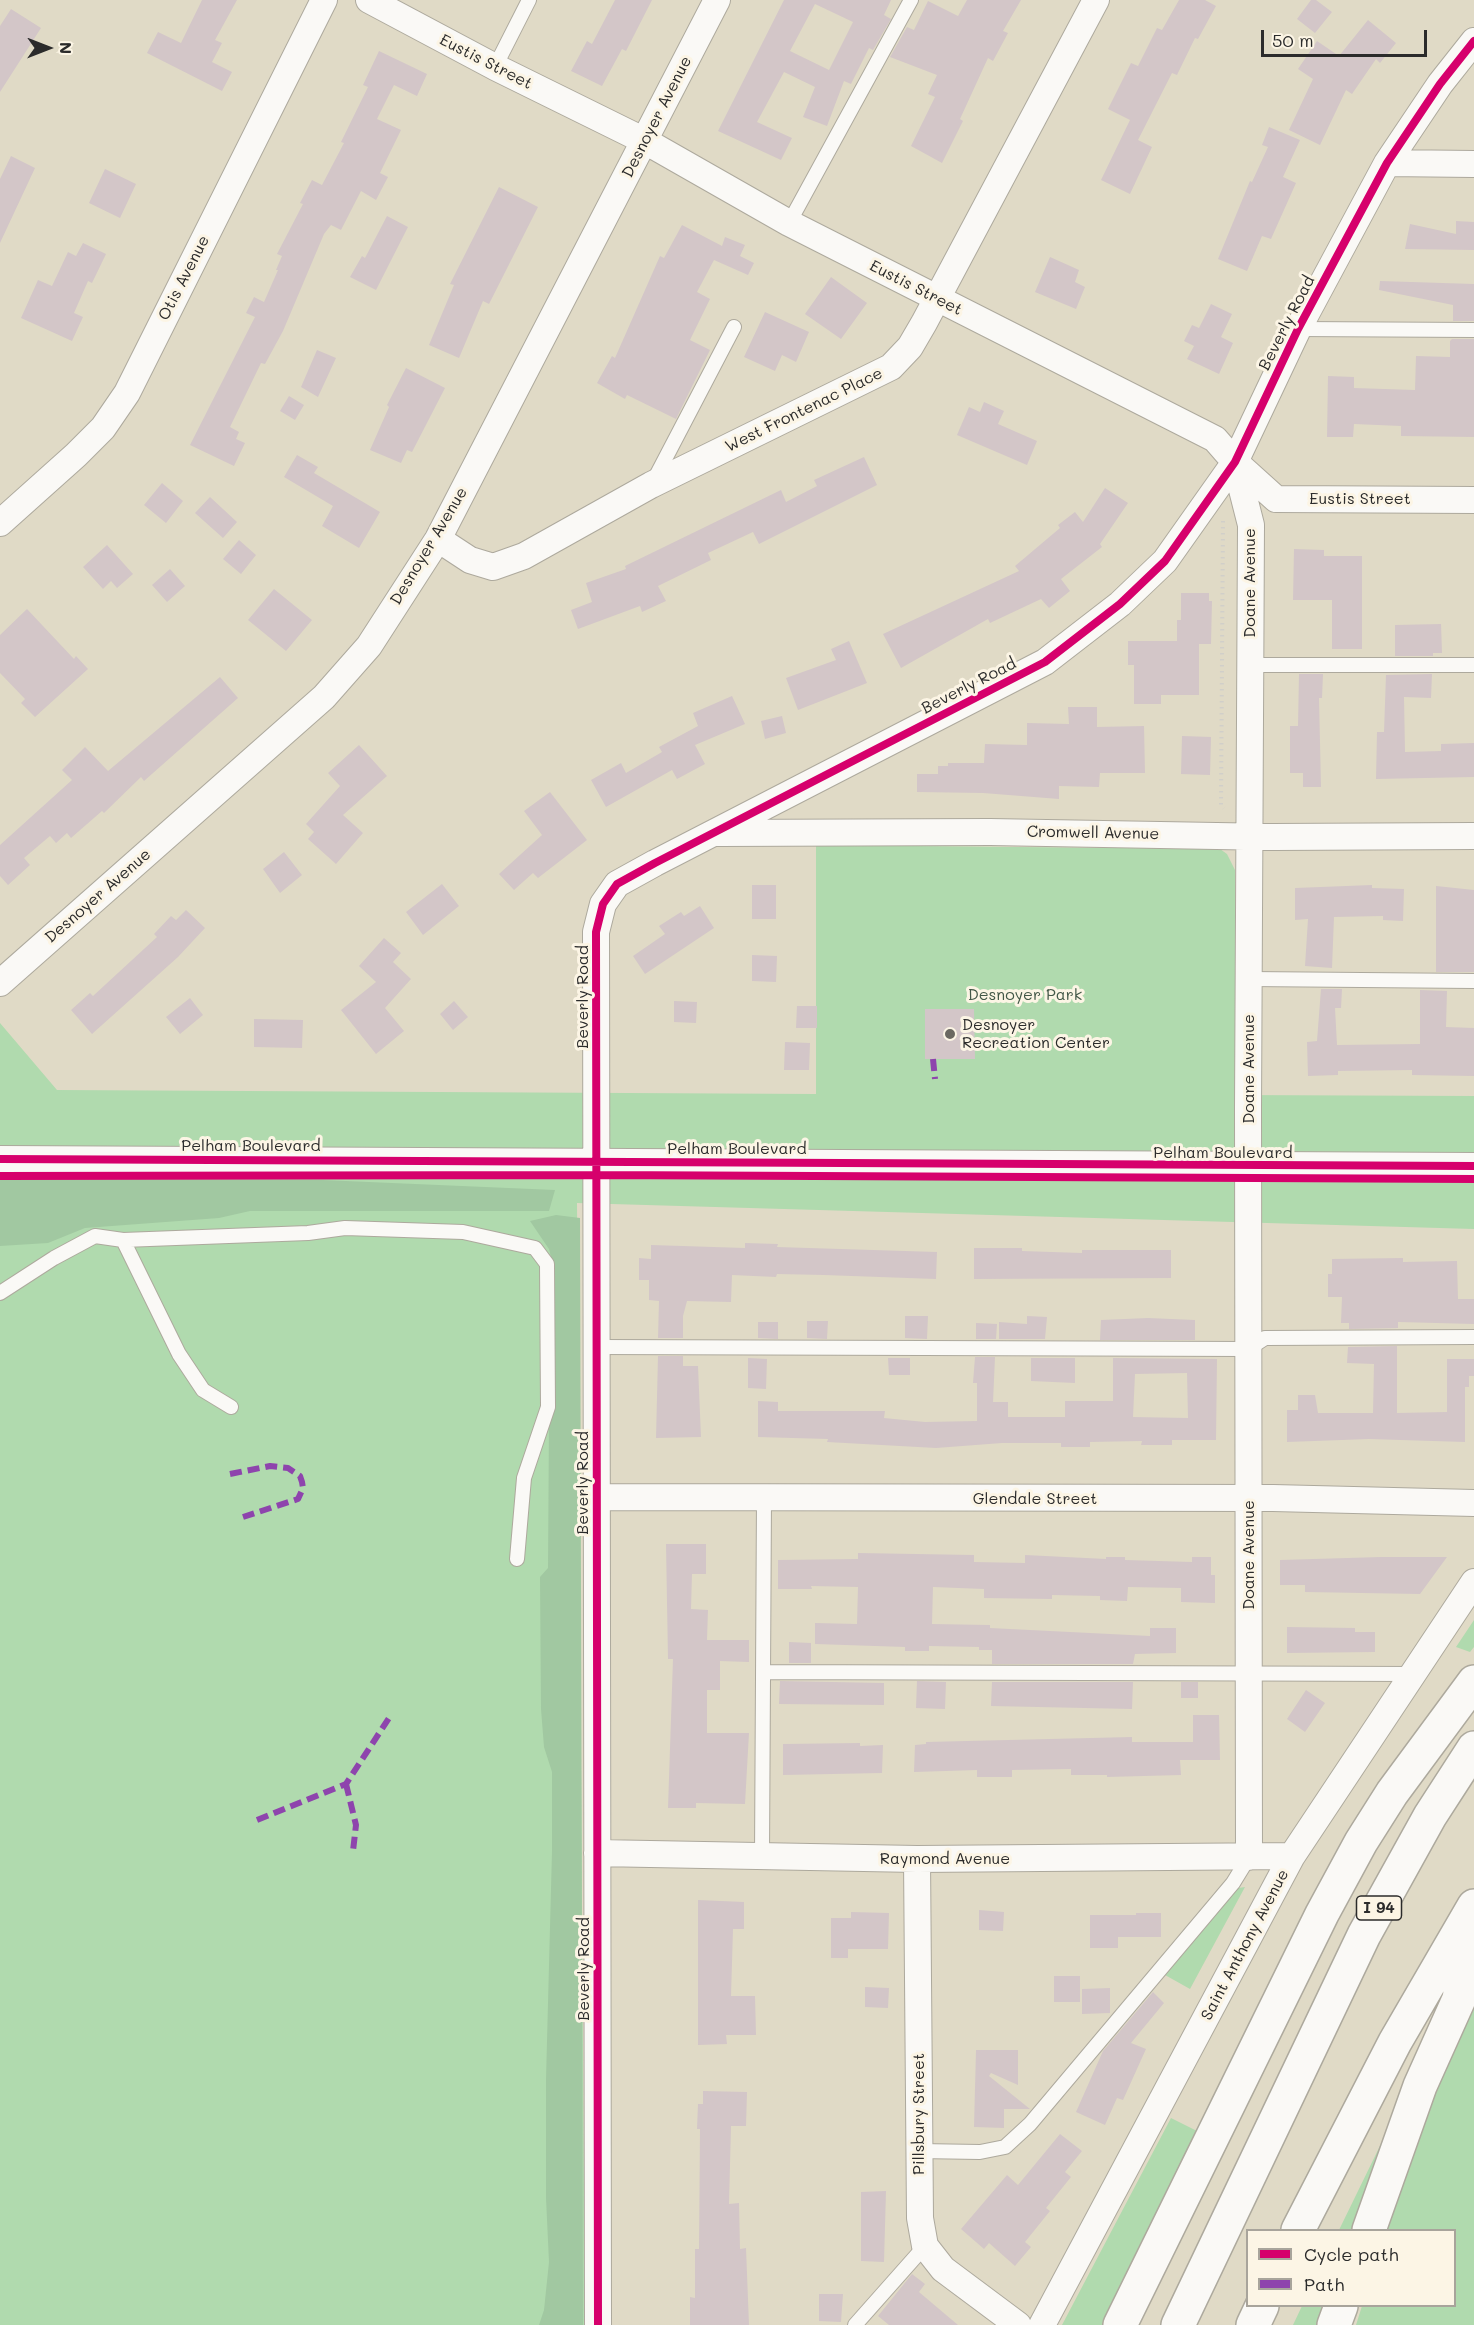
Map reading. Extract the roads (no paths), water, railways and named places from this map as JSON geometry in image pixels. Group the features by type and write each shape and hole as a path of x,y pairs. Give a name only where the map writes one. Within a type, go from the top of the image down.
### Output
{"highway":[{"path":"1120,2325 1322,1914 1361,1842 1392,1793 1474,1682"},
{"name":"I 94","path":"1178,2325 1364,1935 1456,1772 1474,1748"},
{"path":"1299,2229 1368,2091 1473,1908"},
{"path":"1369,2229 1420,2085 1459,1999 1473,1908"},
{"path":"1252,2325 1261,2307"},
{"path":"1334,2325 1341,2307"},
{"path":"1349,2325 1350,2307"}],"street":[{"name":"Otis Avenue","path":"0,523 96,435 127,393 324,0"},
{"name":"Eustis Street","path":"369,0 495,67 645,141 789,223 1215,439 1234,462 1276,499 1474,500"},
{"name":"Desnoyer Avenue","path":"0,983 324,697 369,646 438,539 717,0"},
{"name":"West Frontenac Place","path":"438,539 470,560 493,567 524,556 651,485 891,367 910,347 1096,0"},
{"name":"Beverly Road","path":"598,2325 596,932 603,904 617,884 1045,662 1120,604 1165,561 1234,462 1298,329 1387,163 1440,84 1474,41"},
{"path":"1387,163 1474,164"},
{"name":"Doane Avenue","path":"1234,462 1251,525 1249,1857"},
{"name":"Cromwell Avenue","path":"713,833 990,832 1251,837 1474,836"},
{"name":"Pelham Boulevard","path":"0,1159 1474,1166"},
{"name":"Glendale Street","path":"596,1497 1249,1499 1474,1503"},
{"name":"Saint Anthony Avenue","path":"1042,2325 1292,1856 1474,1582"},
{"name":"Raymond Avenue","path":"597,1853 917,1859 1292,1856"},
{"name":"Pillsbury Street","path":"917,1859 920,2218 925,2246 943,2269 1018,2325"}],"lane":[{"path":"495,67 529,0"},
{"path":"789,223 911,0"},
{"path":"651,485 734,327"},
{"path":"1298,329 1474,330"},
{"path":"1249,664 1474,665"},
{"path":"1249,979 1474,981"},
{"path":"0,1293 54,1258 95,1236 123,1240 308,1233 345,1228 463,1232 535,1248 547,1264 548,1407 524,1478 518,1558"},
{"path":"123,1240 179,1354 203,1390 231,1407"},
{"path":"597,1347 1248,1349 1265,1338 1474,1337"},
{"path":"762,1856 764,1498"},
{"path":"764,1672 1413,1674"},
{"path":"919,2151 980,2152 1005,2147 1037,2115 1233,1883 1249,1857"},
{"path":"855,2325 925,2246"}],"place":[{"name":"Desnoyer Recreation Center","path":"950,1034"}],"park label":[{"name":"Desnoyer Park","path":"1025,995"}]}
